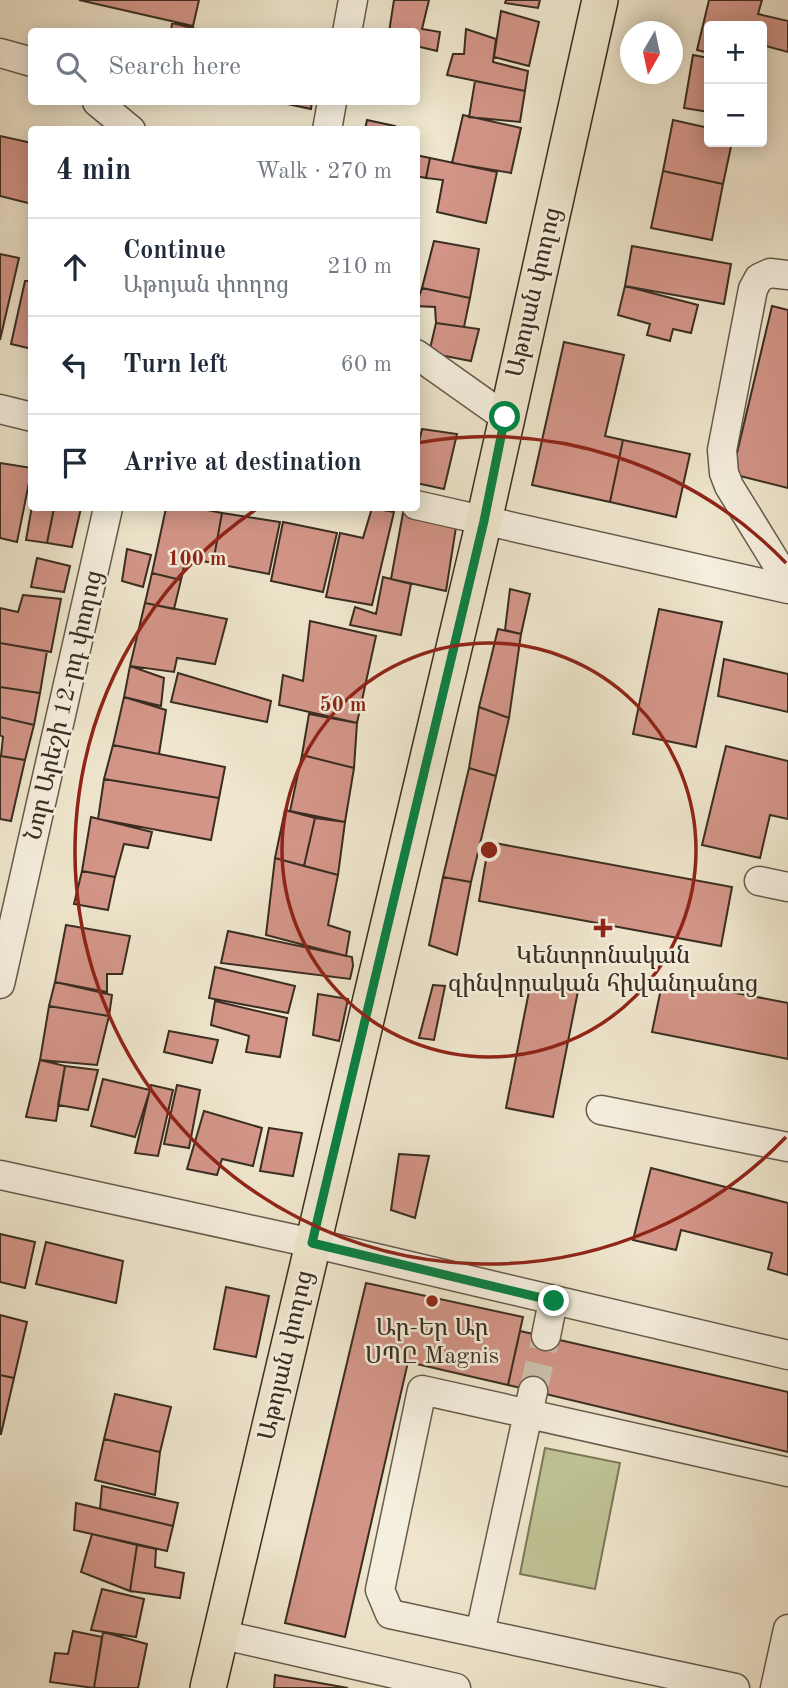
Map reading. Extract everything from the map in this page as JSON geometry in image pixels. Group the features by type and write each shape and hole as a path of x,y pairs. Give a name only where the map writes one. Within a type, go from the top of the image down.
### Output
{"main road":[{"name":"Աթոյան փողոց","path":"208,1688 484,521 505,417 600,0"}],"street":[{"path":"348,28 353,0"},
{"path":"0,54 28,61"},
{"path":"101,105 126,126"},
{"path":"328,126 331,105"},
{"path":"788,275 770,273 759,278 753,289 722,450 723,473 729,486 758,529 788,582"},
{"path":"420,357 505,417"},
{"path":"0,410 28,416"},
{"path":"420,506 788,589"},
{"name":"Նոր Արեշի 12-րդ փողոց","path":"0,984 107,511"},
{"path":"759,881 788,887"},
{"path":"601,1111 788,1147"},
{"path":"0,1175 312,1243 788,1355"},
{"path":"546,1336 554,1301"},
{"path":"735,1688 390,1614 380,1590 422,1390 531,1403 788,1472"},
{"path":"480,1633 531,1403"},
{"path":"775,1688 788,1629"},
{"path":"219,1634 456,1688"}],"green space":[{"path":"545,1448 620,1463 595,1589 520,1574"}],"building":[{"path":"79,0 199,0 193,26"},
{"path":"394,0 429,0 422,29 440,32 437,51 420,47 420,28 390,28"},
{"path":"506,0 540,0 538,8 505,3"},
{"path":"709,0 762,0 758,14 788,21 788,52 767,46 767,21 704,21 704,52 697,50"},
{"path":"501,11 539,22 529,66 494,57"},
{"path":"172,23 192,28 171,28"},
{"path":"466,29 496,39 493,62 528,71 525,91 447,75 453,54 464,54"},
{"path":"693,55 704,57 704,111 684,108"},
{"path":"475,81 525,91 520,122 469,117"},
{"path":"292,105 312,105 311,109"},
{"path":"463,115 521,128 511,173 452,163"},
{"path":"367,120 395,126 366,126"},
{"path":"673,120 704,127 704,147 731,147 723,184 663,171"},
{"path":"0,136 28,142 28,203 0,196"},
{"path":"420,156 430,158 426,178 420,177"},
{"path":"430,158 497,172 486,223 437,212 443,180 426,178"},
{"path":"663,171 723,184 712,240 651,228"},
{"path":"434,241 479,249 470,298 422,288"},
{"path":"632,246 731,264 724,304 625,286"},
{"path":"0,254 19,258 0,340"},
{"path":"25,281 28,281 28,348 11,344"},
{"path":"625,286 698,305 691,333 673,329 670,341 647,335 650,324 618,315"},
{"path":"422,288 470,298 464,327 436,323 435,307 420,306"},
{"path":"772,306 788,310 788,488 732,474"},
{"path":"436,323 479,329 471,361 429,353"},
{"path":"564,342 624,355 605,436 623,440 610,502 532,485"},
{"path":"422,429 457,434 444,489 420,484"},
{"path":"623,440 690,454 676,517 610,502"},
{"path":"0,463 28,467 28,488 17,542 0,538"},
{"path":"31,511 53,511 47,543 26,540"},
{"path":"53,511 80,511 72,547 47,543"},
{"path":"165,511 222,513 213,563 186,558 181,580 152,573"},
{"path":"371,511 394,512 372,605 326,597 340,533 363,538"},
{"path":"222,513 280,522 269,574 213,563"},
{"path":"403,513 456,527 446,591 391,579"},
{"path":"283,522 337,533 323,592 271,581"},
{"path":"127,549 151,555 143,587 122,581"},
{"path":"37,558 70,566 64,592 31,587"},
{"path":"152,573 181,580 174,609 145,603"},
{"path":"383,577 411,584 401,635 350,625 355,607 376,614"},
{"path":"510,589 530,594 521,634 505,630"},
{"path":"23,595 61,599 51,652 0,643 0,608 18,612"},
{"path":"145,603 227,619 215,664 177,658 174,672 130,666"},
{"path":"659,609 722,622 696,747 633,734"},
{"path":"310,621 376,636 357,723 279,705 283,675 303,681"},
{"path":"498,629 521,634 509,718 479,707"},
{"path":"0,643 47,651 40,693 0,687"},
{"path":"724,659 788,674 788,712 718,696"},
{"path":"130,666 164,678 161,706 124,697"},
{"path":"178,673 271,701 267,722 171,702"},
{"path":"0,687 40,693 34,725 0,717"},
{"path":"124,697 166,710 159,754 113,745"},
{"path":"479,707 509,718 496,776 469,768"},
{"path":"309,714 357,723 354,768 302,755"},
{"path":"0,717 34,725 25,760 1,756 3,737 0,735"},
{"path":"113,745 225,767 219,798 104,779"},
{"path":"726,746 788,761 788,819 770,815 760,858 702,845"},
{"path":"302,755 354,768 345,822 290,811"},
{"path":"0,756 25,760 11,821 0,819"},
{"path":"469,768 496,776 471,882 443,877"},
{"path":"104,779 219,798 211,840 98,819"},
{"path":"285,810 315,818 304,866 275,858"},
{"path":"91,817 152,832 148,848 124,844 115,877 82,871"},
{"path":"315,818 345,822 338,875 304,866"},
{"path":"489,842 732,887 721,946 479,901"},
{"path":"275,858 338,875 328,925 350,932 346,956 266,935"},
{"path":"82,871 115,877 108,910 74,904"},
{"path":"443,877 471,882 457,955 429,945"},
{"path":"66,925 130,936 122,974 107,974 107,992 55,982"},
{"path":"228,931 352,957 350,979 221,963"},
{"path":"215,967 295,986 288,1013 209,998"},
{"path":"663,979 788,1003 788,1059 652,1032"},
{"path":"531,981 578,991 553,1117 506,1108"},
{"path":"55,982 112,995 109,1016 49,1006"},
{"path":"433,985 445,986 434,1040 419,1038"},
{"path":"318,994 348,999 339,1041 313,1035"},
{"path":"215,1001 287,1018 280,1057 246,1052 249,1036 211,1025"},
{"path":"49,1006 109,1016 97,1065 40,1060"},
{"path":"169,1031 218,1040 212,1063 164,1052"},
{"path":"40,1060 65,1066 56,1121 26,1117"},
{"path":"65,1066 98,1070 88,1110 58,1105"},
{"path":"103,1079 150,1090 135,1137 91,1126"},
{"path":"151,1085 173,1090 158,1156 135,1153"},
{"path":"177,1085 200,1090 189,1148 164,1144"},
{"path":"204,1111 262,1128 253,1166 222,1159 217,1175 187,1169"},
{"path":"269,1128 302,1133 293,1176 260,1171"},
{"path":"399,1154 429,1156 415,1218 391,1210"},
{"path":"651,1168 788,1203 788,1275 768,1269 772,1253 681,1230 676,1250 633,1240"},
{"path":"0,1234 35,1242 25,1288 0,1282"},
{"path":"46,1242 123,1261 116,1303 36,1284"},
{"path":"366,1283 523,1317 508,1385 408,1362 345,1637 285,1623"},
{"path":"226,1287 269,1296 256,1357 214,1349"},
{"path":"0,1315 27,1322 14,1378 0,1375"},
{"path":"520,1331 788,1392 788,1452 508,1385"},
{"path":"0,1375 14,1378 1,1434 0,1434"},
{"path":"115,1394 171,1407 160,1452 104,1439"},
{"path":"104,1439 160,1452 155,1495 95,1480"},
{"path":"102,1486 178,1503 173,1526 100,1509"},
{"path":"76,1503 173,1526 167,1551 74,1530"},
{"path":"92,1534 137,1545 130,1591 81,1572"},
{"path":"137,1545 156,1549 155,1567 184,1573 180,1598 130,1591"},
{"path":"102,1589 144,1599 136,1637 91,1630"},
{"path":"73,1631 102,1637 94,1688 50,1682 55,1653 68,1654"},
{"path":"103,1632 147,1644 138,1688 94,1688"},
{"path":"275,1675 348,1688 274,1688"}],"tunnel":[{"path":"533,1391 546,1336"}],"place":[{"name":"Կենտրոնական զինվորական հիվանդանոց","path":"603,928"},
{"name":"Ար-Եր Ար ՍՊԸ Magnis","path":"432,1301"}],"route":[{"path":"505,417 484,521 312,1243 554,1301"}]}
